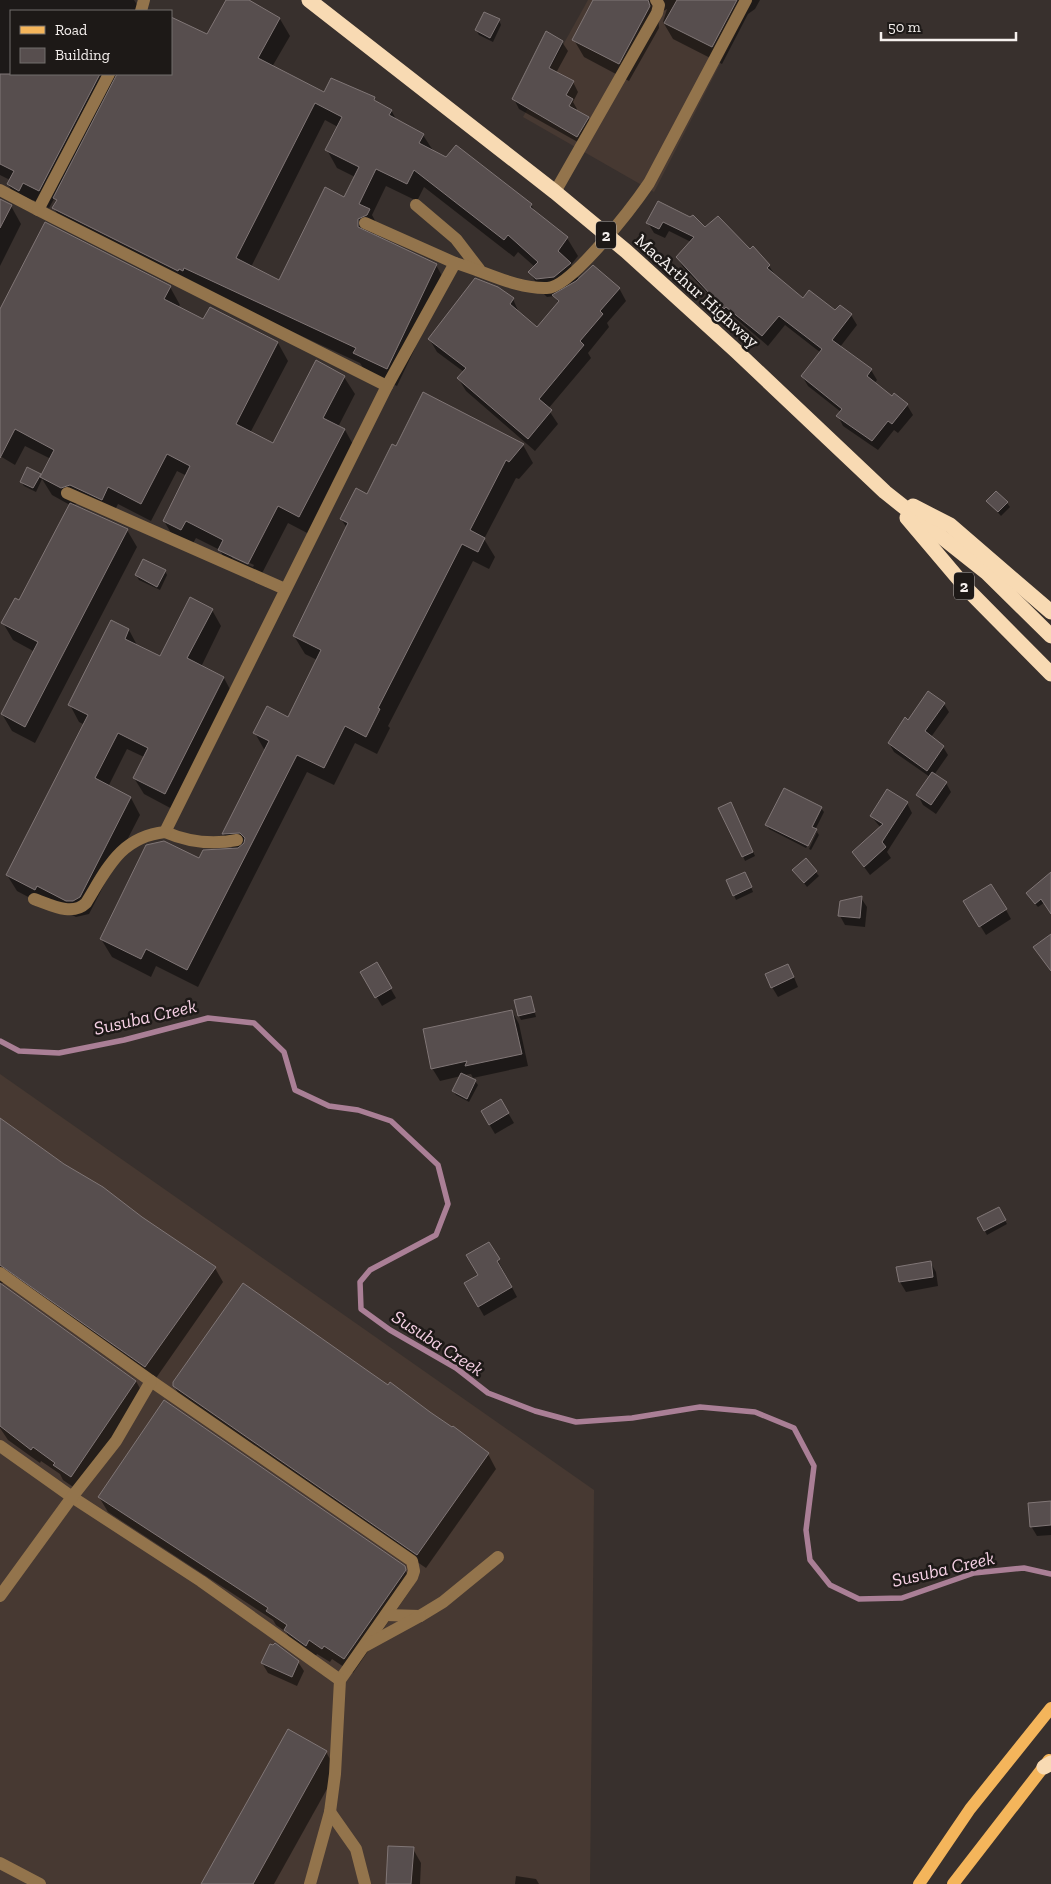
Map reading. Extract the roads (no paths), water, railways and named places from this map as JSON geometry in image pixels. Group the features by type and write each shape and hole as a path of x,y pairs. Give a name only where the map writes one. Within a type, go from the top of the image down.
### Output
{"highway":[{"name":"MacArthur Highway","path":"309,0 555,192 607,235 736,351 885,492 987,573 1051,636"},
{"name":"MacArthur Highway","path":"885,492 968,590 1051,674"},
{"path":"885,492 950,524 1051,612"}],"main road":[{"path":"919,1884 970,1809 1051,1708"},
{"path":"953,1884 1049,1763"}],"lane":[{"path":"555,192 657,13 659,6 656,0"},
{"path":"365,223 455,263 479,269 515,283 540,288 554,287 570,276 607,235 649,183 746,0"},
{"path":"38,210 108,75"},
{"path":"0,190 387,386"},
{"path":"416,205 456,239 479,269"},
{"path":"165,832 387,386 455,263"},
{"path":"67,493 285,589"},
{"path":"34,899 68,910 78,909 86,903 122,849 142,837 165,832 197,842 223,843 237,840"},
{"path":"0,1273 151,1381 409,1558 414,1566 412,1576 340,1680 335,1774 330,1812 310,1884"},
{"path":"0,1596 72,1497 116,1441 151,1381"},
{"path":"0,1446 72,1497 201,1581 340,1680"},
{"path":"363,1648 443,1602 498,1557"},
{"path":"386,1615 420,1616"},
{"path":"330,1812 356,1849 365,1884"},
{"path":"0,1863 40,1884"}],"waterway":[{"name":"Susuba Creek","path":"0,1041 19,1051 59,1053 124,1040 208,1018 254,1023 284,1052 295,1090 329,1106 358,1110 391,1121 438,1165 448,1204 436,1235 370,1270 360,1282 361,1309 390,1330 456,1368 488,1393 535,1411 576,1422 632,1418 700,1407 755,1412 794,1428 814,1466 806,1530 810,1560 830,1585 859,1599 902,1598 974,1573 1024,1568 1051,1574"}]}
